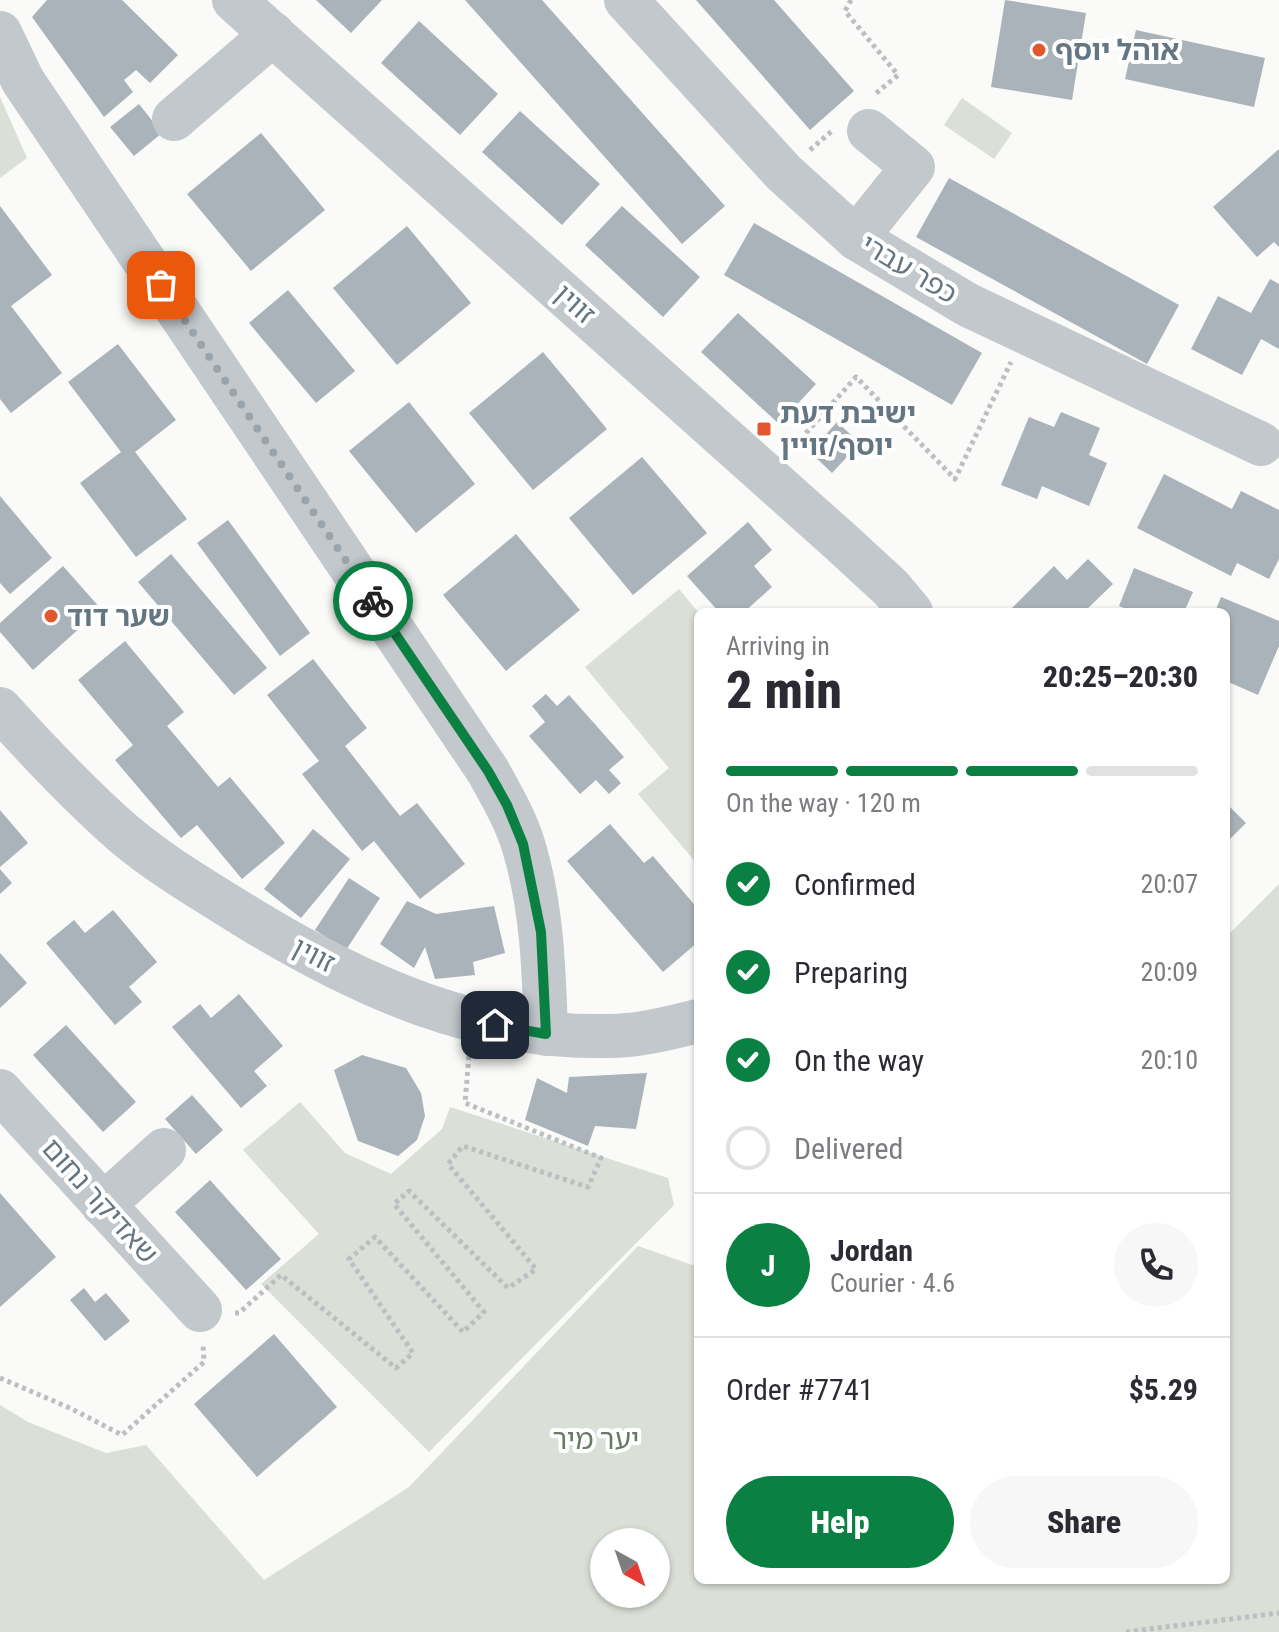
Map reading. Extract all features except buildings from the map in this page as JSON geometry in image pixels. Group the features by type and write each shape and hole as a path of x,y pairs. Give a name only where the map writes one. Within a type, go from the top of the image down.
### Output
{"street":[{"name":"זווין","path":"234,0 767,476 891,588 908,608"},
{"name":"כפר עברי","path":"626,0 784,173 856,238 968,305 1261,444"},
{"path":"0,33 23,81 479,758 507,805 523,844 541,932 546,1034"},
{"path":"174,119 273,34"},
{"path":"856,238 913,167 858,120"},
{"name":"זווין","path":"0,709 85,798 160,863 270,931 377,988 472,1021 546,1034 611,1036 656,1031 694,1022"},
{"name":"שאדיקר נחום","path":"0,1091 200,1310"},
{"path":"103,1205 164,1150"}],"path":[{"path":"784,173 858,120 898,75 845,11 851,0"},
{"path":"767,476 856,377 955,479 1026,332"},
{"path":"0,1378 70,1408 122,1435 204,1362 200,1310 239,1313 281,1275 396,1368 413,1353 349,1259 375,1237 463,1332 484,1312 394,1204 409,1191 508,1288 536,1269 448,1164 463,1146 588,1187 601,1158 465,1103 472,1021"},
{"path":"1126,1632 1279,1613"}],"green space":[{"path":"0,97 27,158 0,178"},
{"path":"962,98 1012,133 994,159 944,125"},
{"path":"679,589 695,608 694,860 638,794 669,768 585,667"},
{"name":"יער מיר","path":"1279,884 1279,1632 0,1632 0,1405 28,1422 106,1453 146,1445 264,1580 409,1487 638,1246 694,1266 694,1584 1230,1584 1230,933"},
{"path":"300,1102 345,1153 391,1174 442,1129 450,1107 668,1178 674,1205 429,1452 261,1284 319,1234 243,1150"}],"way so far":[{"path":"161,285 373,601"}],"place":[{"name":"אוהל יוסף","path":"1039,50"},
{"name":"ישיבת דעת יוסף/זויין","path":"764,429"},
{"name":"שער דוד","path":"51,616"}],"route":[{"path":"373,601 488,771 507,805 523,844 541,932 546,1034 495,1025"}]}
